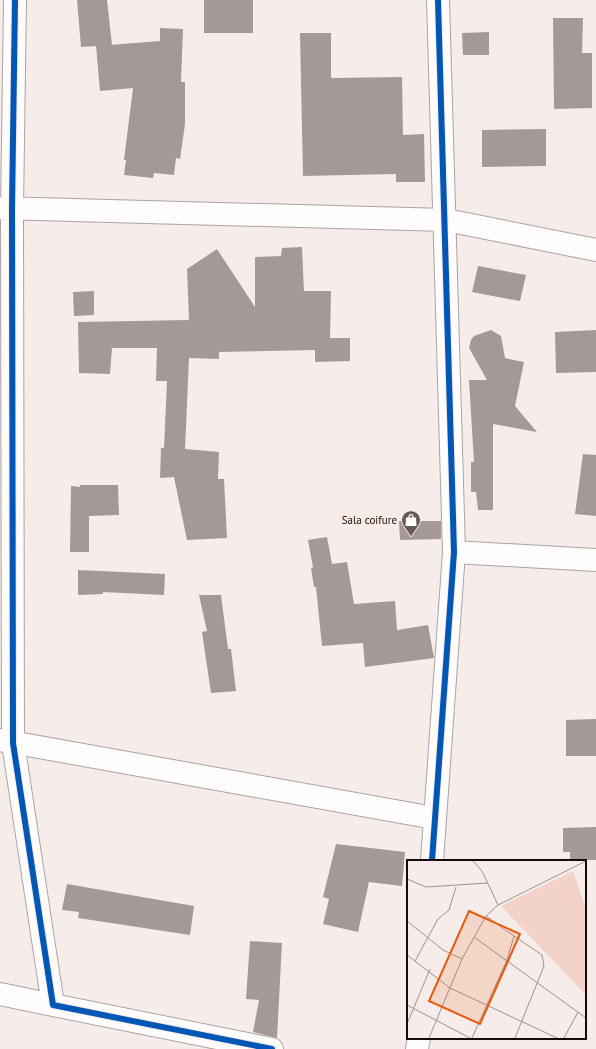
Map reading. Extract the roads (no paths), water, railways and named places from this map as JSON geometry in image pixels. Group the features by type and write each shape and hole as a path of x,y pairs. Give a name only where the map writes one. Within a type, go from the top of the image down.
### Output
{"street":[{"path":"15,0 6,208 7,741 53,1005"},
{"path":"432,860 454,552 446,220 438,0"},
{"path":"6,208 446,220 596,250"},
{"path":"454,552 596,560"},
{"path":"7,741 434,818"},
{"path":"0,994 272,1049"},
{"path":"417,1049 419,1039"}],"place":[{"name":"Sala coifure","path":"411,537"}]}
